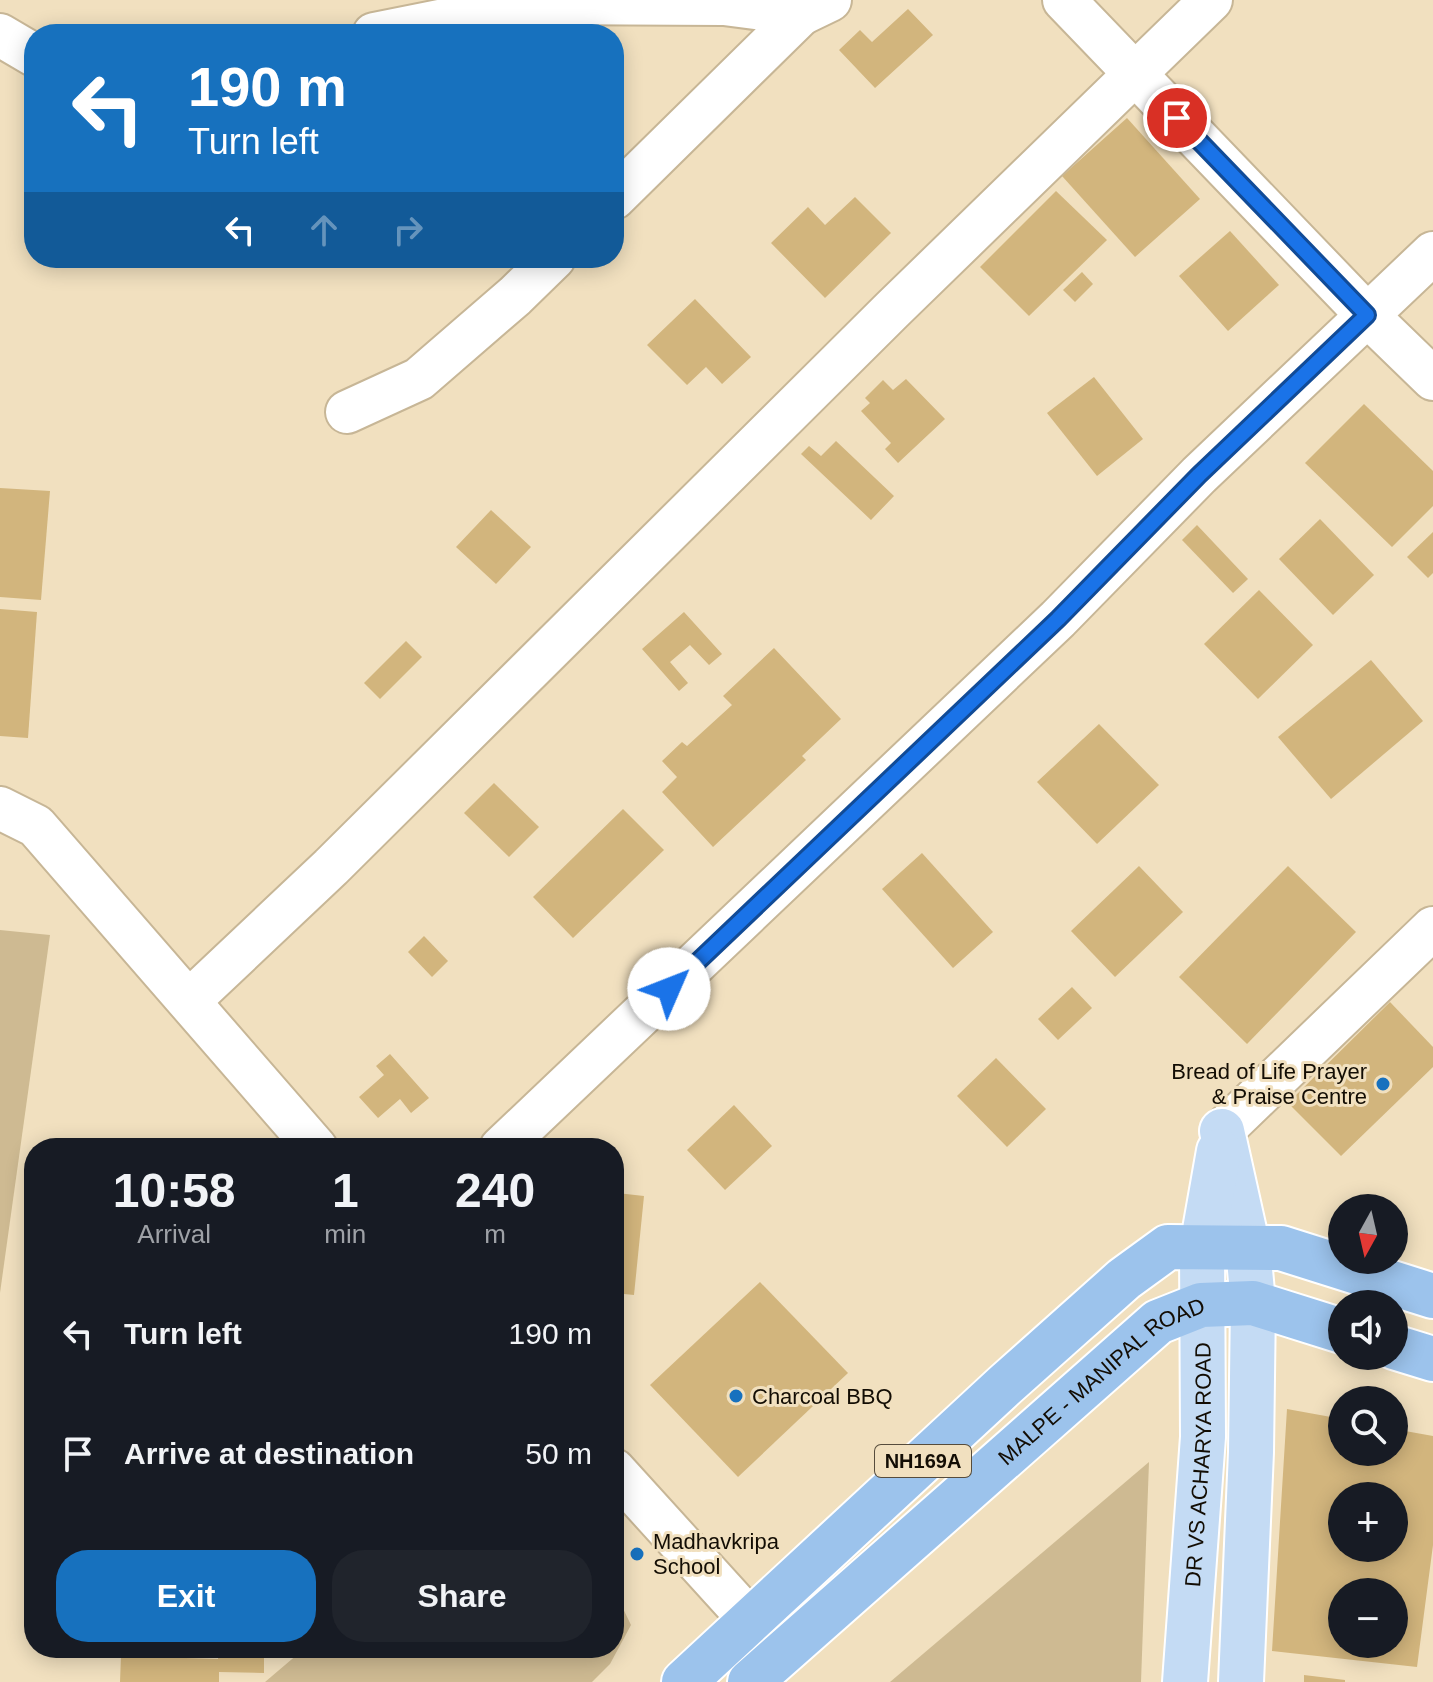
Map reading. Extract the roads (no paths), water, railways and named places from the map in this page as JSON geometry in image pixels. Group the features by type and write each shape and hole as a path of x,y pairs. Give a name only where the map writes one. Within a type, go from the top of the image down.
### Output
{"highway":[{"name":"NH169A","path":"684,1682 1005,1385 1124,1279 1168,1247 1281,1248 1433,1296"},
{"name":"MALPE - MANIPAL ROAD","path":"750,1682 1158,1322 1201,1305 1253,1303 1328,1327"},
{"path":"1408,1351 1433,1359"}],"main road":[{"name":"DR VS ACHARYA ROAD","path":"1185,1682 1203,1437 1202,1247 1222,1131"},
{"path":"1222,1131 1248,1248 1253,1303 1241,1682"}],"street":[{"path":"1064,0 1367,315 1433,379"},
{"path":"189,1001 331,867 637,562 1211,0"},
{"path":"424,24 530,3 816,7"},
{"path":"624,189 816,7"},
{"path":"0,35 24,49"},
{"path":"512,1138 1047,630 1199,475 1433,253"},
{"path":"347,412 419,379 544,268"},
{"path":"0,808 36,826 307,1138"},
{"path":"1222,1131 1433,928"},
{"path":"624,1481 751,1621"}],"place":[{"name":"Bread of Life Prayer & Praise Centre","path":"1383,1084"},
{"name":"Charcoal BBQ","path":"736,1396"},
{"name":"Madhavkripa School","path":"637,1554"}]}
